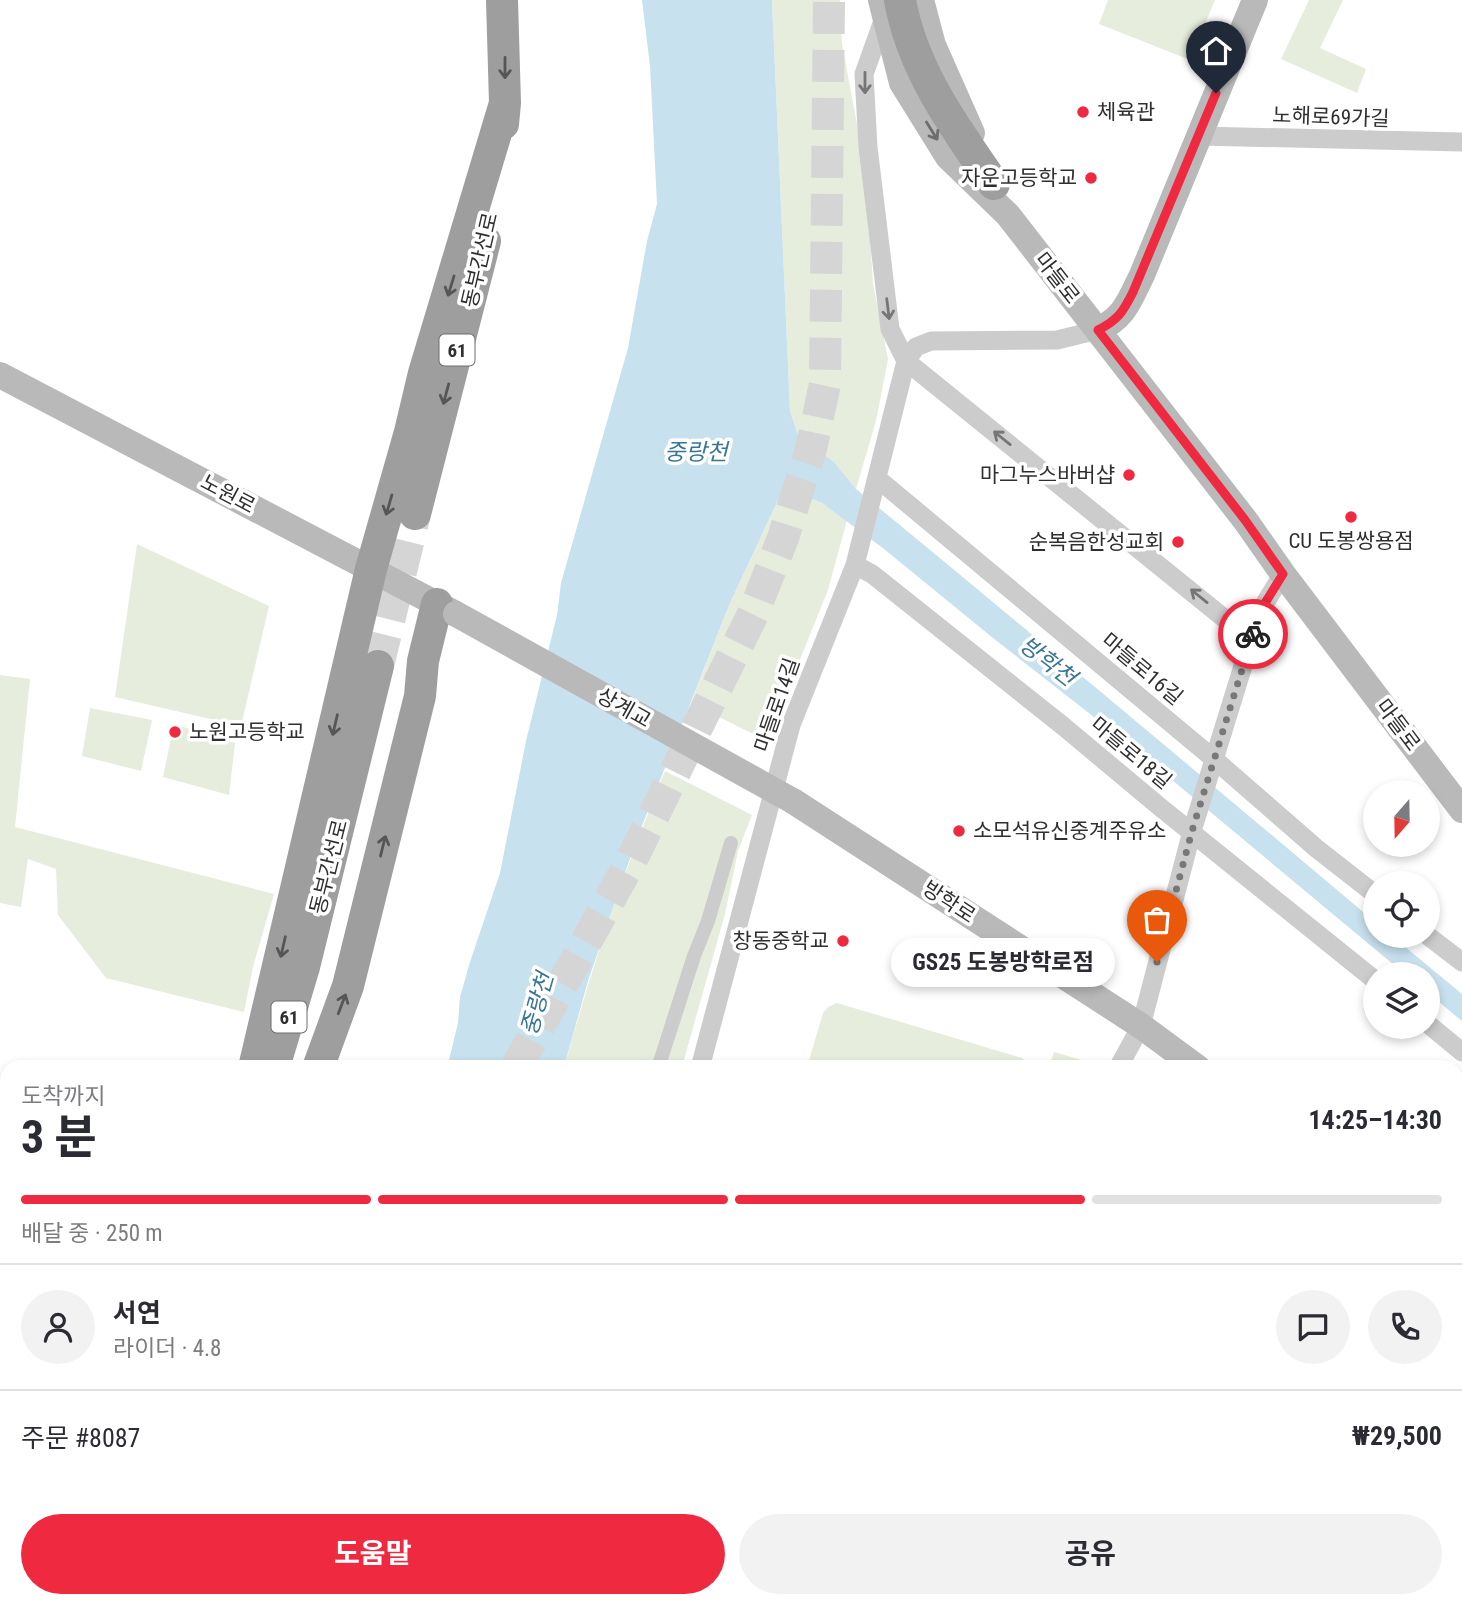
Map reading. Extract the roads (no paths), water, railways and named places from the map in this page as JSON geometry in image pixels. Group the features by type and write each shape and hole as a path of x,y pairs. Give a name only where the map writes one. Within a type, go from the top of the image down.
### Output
{"highway":[{"name":"동부간선로","path":"415,514 482,254 497,185 505,103 502,0"},
{"path":"889,6 903,18 944,111 994,184"},
{"path":"256,1060 371,569 424,373 505,103"},
{"path":"321,1060 348,986 420,696 423,661 447,609"},
{"name":"동부간선로","path":"276,1060 304,967 378,666"}],"main road":[{"name":"마들로","path":"921,0 933,45 1008,215"},
{"path":"1098,330 1114,322 1125,309 1142,275 1255,0"},
{"name":"마들로","path":"889,6 902,82 948,157 1008,215 1245,520 1462,810"},
{"name":"노원로","path":"0,375 447,609"},
{"name":"상계교","path":"447,609 793,801"},
{"name":"방학로","path":"793,801 1141,1026 1187,1060"}],"street":[{"path":"889,6 864,74 868,147 890,330 906,361 1251,640"},
{"name":"노해로69가길","path":"1199,136 1462,142"},
{"path":"906,361 916,346 931,341 1057,340 1098,330"},
{"name":"마들로14길","path":"702,1060 791,725 855,565 906,361"},
{"name":"마들로16길","path":"877,483 1363,885"},
{"name":"마들로18길","path":"855,565 872,574 949,634 1160,807 1194,825 1363,970"},
{"path":"1122,1060 1141,1026 1194,825 1251,640 1265,603 1283,574"},
{"path":"661,1060 708,921 731,842"},
{"path":"1440,945 1462,962"},
{"path":"1440,1034 1462,1052"}],"water":[{"name":"중랑천","path":"642,0 772,0 790,411 798,435 834,462 856,489 1363,912 1363,939 1136,750 884,549 822,503 784,487 730,603 636,841 588,981 566,1060 449,1060 458,1023 460,997 500,873 526,741 557,615 561,583 628,348 647,241 657,204 650,66"},
{"name":"중랑천","path":"1374,948 1406,948 1423,962 1390,962"},
{"name":"중랑천","path":"1440,976 1462,994 1462,1021 1440,1003"}],"tunnel":[{"path":"520,1060 632,859 753,614 783,538 811,449 825,384 829,0"},
{"path":"378,666 415,514"}],"place":[{"name":"체육관","path":"1083,112"},
{"name":"자운고등학교","path":"1091,178"},
{"name":"마그누스바버샵","path":"1129,475"},
{"name":"CU 도봉쌍용점","path":"1351,517"},
{"name":"순복음한성교회","path":"1178,542"},
{"name":"노원고등학교","path":"175,732"},
{"name":"소모석유신중계주유소","path":"959,831"},
{"name":"창동중학교","path":"843,941"},
{"name":"GS25 도봉방학로점","path":"1157,962"}],"water label":[{"name":"방학천","path":"1048,661"}]}
